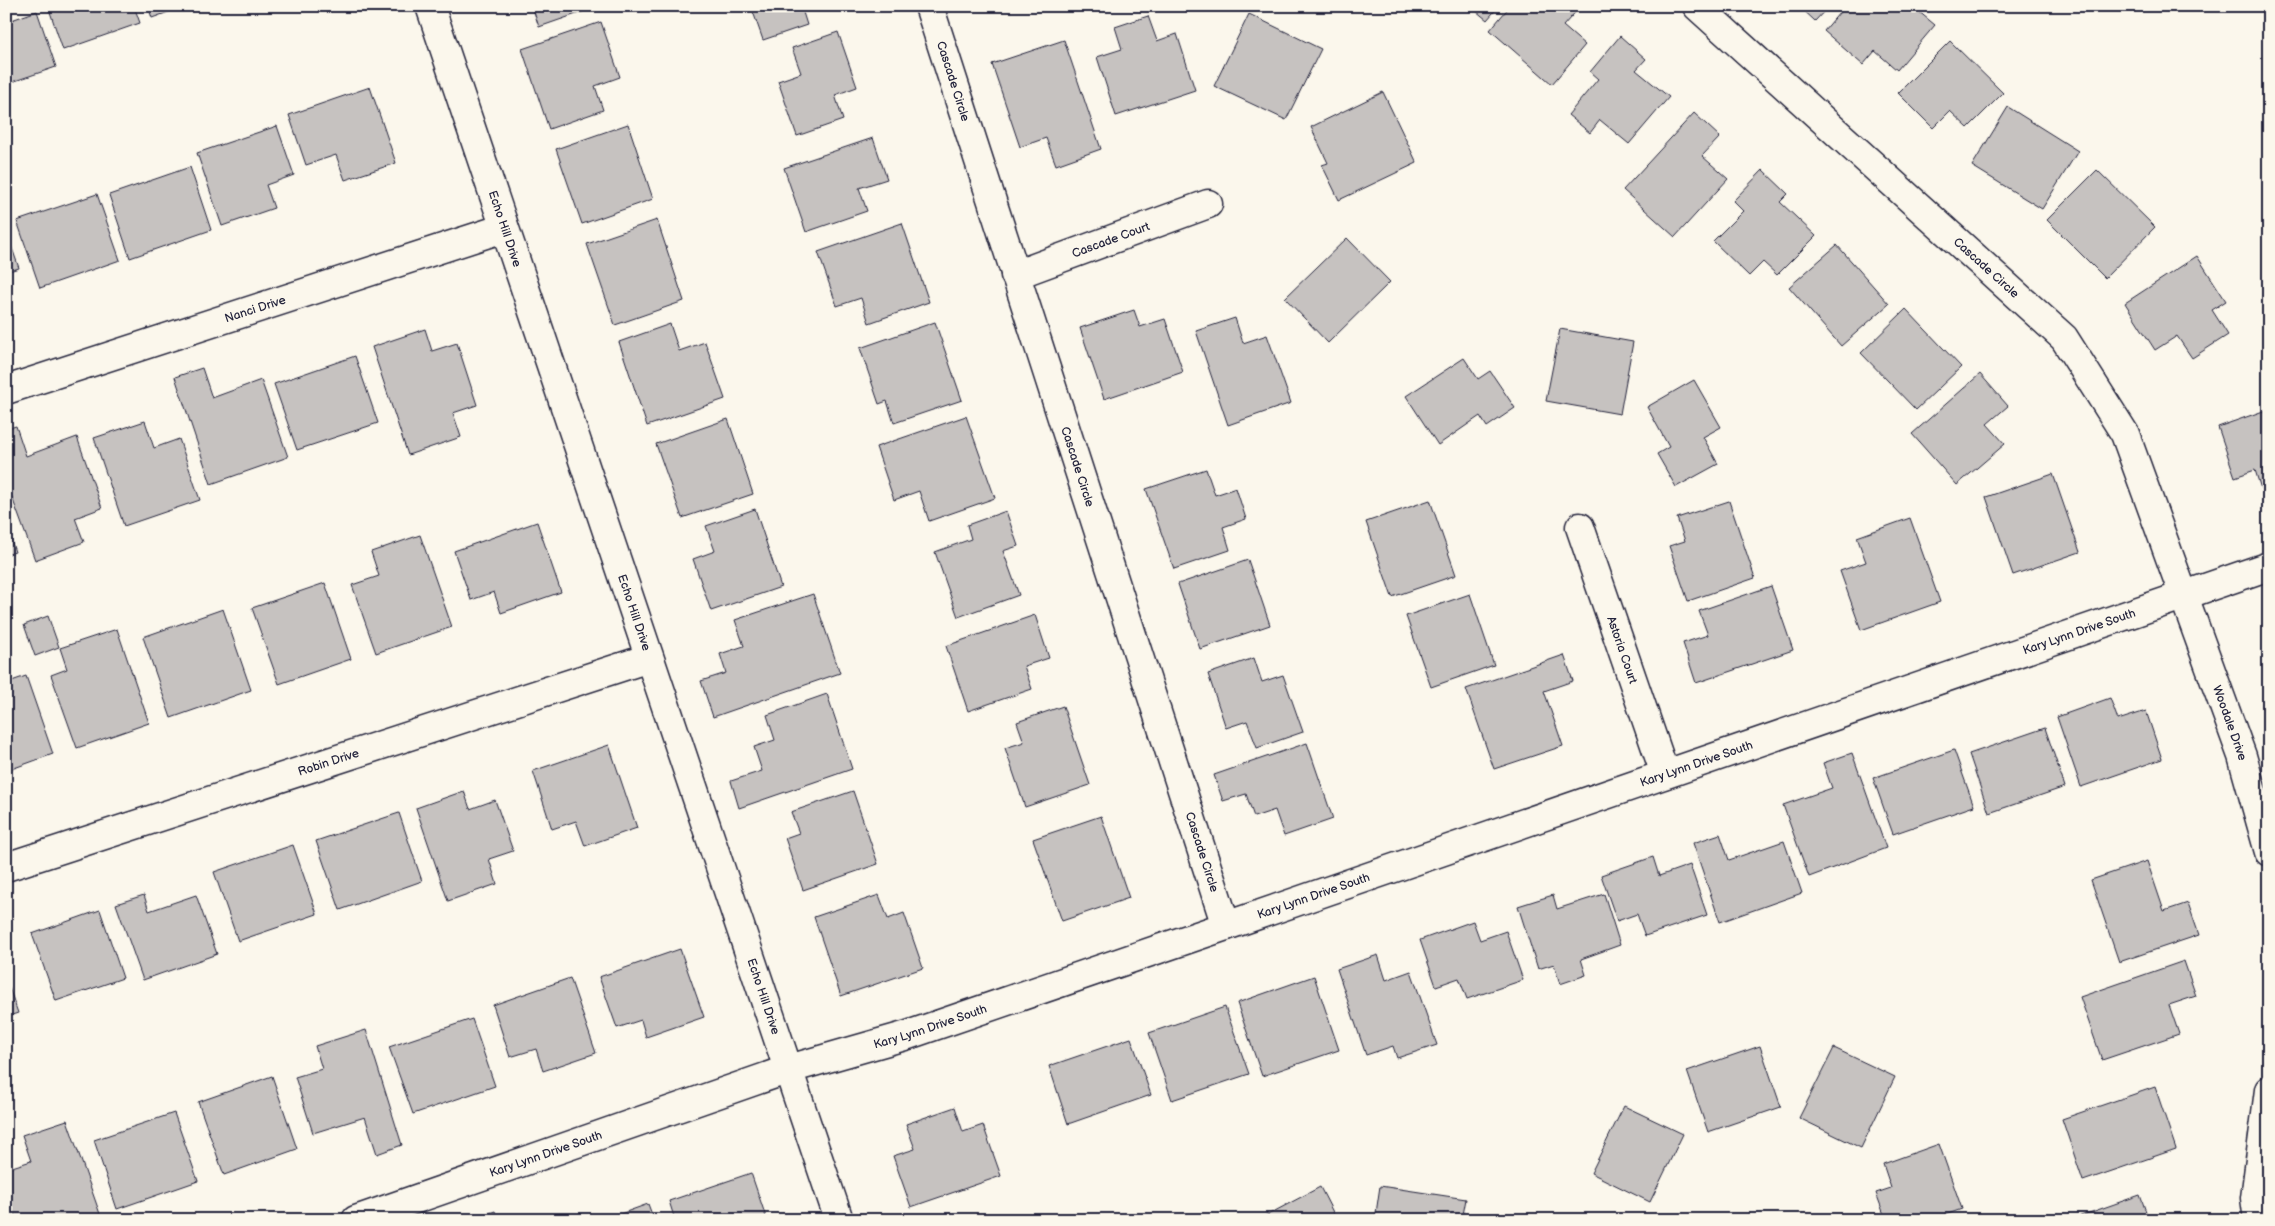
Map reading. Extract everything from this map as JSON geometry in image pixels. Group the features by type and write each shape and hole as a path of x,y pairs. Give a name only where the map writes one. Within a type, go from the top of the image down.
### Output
{"street":[{"name":"Echo Hill Drive","path":"430,6 839,1220"},
{"name":"Cascade Circle","path":"929,6 1226,926"},
{"name":"Cascade Circle","path":"1696,6 2064,338 2125,434 2185,595"},
{"name":"Cascade Court","path":"1015,275 1208,204"},
{"name":"Nanci Drive","path":"6,390 504,228"},
{"name":"Astoria Court","path":"1580,527 1665,774"},
{"name":"Kary Lynn Drive South","path":"356,1220 789,1069 908,1035 2269,566"},
{"name":"Woodale Drive","path":"2185,595 2242,756 2269,852"},
{"name":"Robin Drive","path":"6,867 649,658"},
{"path":"2258,1220 2256,1198 2269,1090"}],"building":[{"path":"48,6 134,6 140,23 63,50"},
{"path":"148,6 185,6 152,18"},
{"path":"532,6 587,6 588,10 539,27"},
{"path":"751,6 801,6 807,25 763,40"},
{"path":"1470,6 1499,6 1487,20"},
{"path":"1510,6 1579,8 1563,26 1585,45 1552,84 1490,30"},
{"path":"1799,6 1829,6 1815,21"},
{"path":"1845,6 1912,6 1935,25 1897,70 1875,51 1863,65 1824,31"},
{"path":"37,11 56,67 6,84 6,22"},
{"path":"1249,14 1321,49 1286,120 1214,86"},
{"path":"1148,16 1157,41 1177,34 1195,90 1116,116 1097,57 1122,49 1115,27"},
{"path":"601,22 620,77 595,86 603,110 549,129 522,49"},
{"path":"838,32 857,87 835,95 843,120 797,136 778,81 801,73 792,48"},
{"path":"1620,36 1646,59 1636,70 1669,97 1629,144 1600,120 1590,133 1568,115 1598,79 1590,72"},
{"path":"1064,40 1101,149 1056,165 1046,138 1020,147 992,64"},
{"path":"1950,41 2003,93 1968,128 1950,111 1933,128 1898,93"},
{"path":"370,87 396,163 345,180 336,155 306,165 289,115"},
{"path":"1383,92 1417,163 1339,200 1322,165 1328,163 1311,127"},
{"path":"2008,107 2078,151 2042,209 1972,166"},
{"path":"1694,113 1720,137 1702,156 1728,179 1675,237 1623,190"},
{"path":"628,124 653,199 582,224 556,149"},
{"path":"277,126 294,175 266,185 274,208 222,226 197,153"},
{"path":"873,138 887,179 859,188 867,211 806,232 784,168"},
{"path":"190,167 211,230 130,258 109,195"},
{"path":"1763,170 1788,194 1780,202 1816,236 1777,275 1763,262 1749,276 1713,241 1743,211 1733,201"},
{"path":"2097,170 2155,227 2105,278 2047,220"},
{"path":"97,194 120,260 40,288 17,221"},
{"path":"657,220 684,301 615,325 587,244"},
{"path":"902,223 929,302 869,323 861,298 837,306 818,252"},
{"path":"6,231 19,268 6,272"},
{"path":"1347,238 1390,282 1328,343 1285,298"},
{"path":"1837,245 1889,304 1841,346 1789,287"},
{"path":"2197,256 2226,301 2212,310 2228,335 2192,358 2177,336 2155,350 2125,303"},
{"path":"1906,309 1961,367 1916,410 1861,353"},
{"path":"1134,310 1140,327 1165,319 1183,372 1104,399 1080,328"},
{"path":"1235,318 1243,343 1267,335 1291,403 1228,425 1196,331"},
{"path":"935,322 962,400 894,423 887,401 879,404 860,348"},
{"path":"670,324 679,351 705,342 725,399 647,426 619,342"},
{"path":"425,329 432,351 457,343 477,405 453,413 461,437 408,455 372,347"},
{"path":"1560,329 1633,342 1620,414 1546,401"},
{"path":"355,356 378,423 297,450 274,384"},
{"path":"1464,358 1478,379 1490,371 1515,408 1487,427 1480,416 1438,445 1406,396"},
{"path":"202,368 212,398 261,380 288,457 211,484 175,377"},
{"path":"1980,374 2008,406 1987,424 2005,444 1957,485 1912,434"},
{"path":"1694,380 1721,427 1703,437 1718,464 1676,487 1657,454 1669,447 1647,407"},
{"path":"2269,409 2269,486 2261,489 2255,470 2235,477 2218,427"},
{"path":"966,416 995,498 929,521 919,491 894,500 876,447"},
{"path":"728,419 753,494 682,518 656,444"},
{"path":"145,421 154,448 179,439 200,500 124,526 94,438"},
{"path":"16,426 26,456 77,437 102,508 75,518 84,542 35,560 6,481 6,429"},
{"path":"1206,469 1215,495 1236,488 1246,519 1223,527 1230,550 1174,569 1146,489"},
{"path":"2053,474 2080,552 2013,575 1986,497"},
{"path":"1430,500 1456,575 1392,597 1366,522"},
{"path":"1729,501 1755,578 1688,601 1669,546 1685,541 1677,518"},
{"path":"755,509 781,587 711,611 693,559 715,551 706,526"},
{"path":"1006,511 1018,546 1003,551 1019,595 958,617 935,552 971,539 967,525"},
{"path":"1910,518 1940,602 1861,630 1840,571 1866,562 1857,537"},
{"path":"537,522 561,592 501,613 494,592 471,600 454,551"},
{"path":"6,525 15,552 6,555"},
{"path":"420,535 452,627 376,653 352,585 379,576 371,552"},
{"path":"1248,560 1270,625 1200,649 1178,584"},
{"path":"325,583 351,659 279,684 252,608"},
{"path":"1771,586 1793,650 1696,683 1683,643 1708,635 1699,611"},
{"path":"813,594 840,673 713,717 701,681 726,673 720,654 744,646 735,620"},
{"path":"1470,594 1494,665 1431,687 1406,616"},
{"path":"223,609 251,690 171,718 143,637"},
{"path":"1035,615 1049,658 1024,666 1032,689 968,711 946,646"},
{"path":"48,616 59,647 35,656 24,625"},
{"path":"117,629 149,723 77,748 51,675 67,669 60,648"},
{"path":"1564,655 1573,681 1544,691 1563,746 1494,769 1466,689"},
{"path":"1254,658 1262,682 1283,675 1303,732 1257,748 1247,721 1226,728 1208,674"},
{"path":"26,676 53,754 6,771 6,683"},
{"path":"827,694 852,769 739,808 731,781 762,771 754,747 775,740 767,715"},
{"path":"2110,698 2118,720 2146,711 2162,759 2081,787 2057,717"},
{"path":"1063,706 1090,785 1025,807 1005,748 1024,742 1017,722"},
{"path":"2045,728 2065,787 1989,813 1969,754"},
{"path":"1307,743 1333,819 1284,836 1275,810 1254,817 1246,794 1223,801 1214,775"},
{"path":"609,745 637,828 585,846 576,821 552,829 533,771"},
{"path":"1954,750 1974,806 1893,834 1873,778"},
{"path":"1852,753 1886,848 1809,877 1783,805 1832,788 1823,763"},
{"path":"464,791 470,809 495,800 513,851 489,859 497,884 448,901 416,808"},
{"path":"853,791 878,864 803,890 785,838 799,833 791,812"},
{"path":"399,813 422,881 340,910 316,841"},
{"path":"1101,816 1129,898 1062,921 1033,839"},
{"path":"1720,834 1729,860 1784,841 1802,893 1720,922 1693,843"},
{"path":"293,845 317,914 238,941 214,872"},
{"path":"1653,857 1659,876 1690,865 1707,915 1645,936 1637,914 1617,921 1601,875"},
{"path":"2147,861 2164,911 2188,903 2199,935 2119,962 2091,880"},
{"path":"1604,894 1620,945 1581,959 1586,975 1560,984 1554,964 1538,969 1518,906 1553,895 1557,909"},
{"path":"144,895 149,911 196,895 217,954 143,980 116,904"},
{"path":"879,895 888,919 904,913 923,968 841,996 814,917"},
{"path":"100,910 123,978 56,1001 32,934"},
{"path":"1473,921 1480,940 1506,931 1523,980 1467,999 1459,978 1436,986 1420,940"},
{"path":"680,949 704,1017 646,1037 641,1020 617,1028 599,977"},
{"path":"1378,955 1386,980 1411,971 1437,1045 1397,1058 1393,1046 1366,1055 1337,969"},
{"path":"2184,961 2196,996 2169,1005 2179,1034 2102,1060 2080,997"},
{"path":"1314,976 1339,1050 1262,1076 1237,1003"},
{"path":"570,978 596,1053 543,1071 536,1049 510,1057 493,1005"},
{"path":"6,979 18,1013 6,1017"},
{"path":"1225,1007 1249,1074 1172,1100 1149,1033"},
{"path":"472,1019 495,1086 413,1114 389,1047"},
{"path":"366,1030 402,1145 377,1154 365,1117 313,1133 295,1077 322,1069 315,1046"},
{"path":"1131,1038 1151,1095 1068,1124 1049,1066"},
{"path":"1760,1046 1781,1107 1708,1132 1687,1071"},
{"path":"1834,1048 1895,1077 1861,1148 1799,1118"},
{"path":"272,1076 297,1149 224,1175 198,1102"},
{"path":"2155,1087 2176,1149 2083,1181 2062,1119"},
{"path":"1624,1106 1683,1134 1650,1202 1591,1173"},
{"path":"955,1107 963,1132 983,1125 1001,1176 911,1207 893,1156 915,1149 906,1124"},
{"path":"174,1113 198,1181 117,1209 94,1140"},
{"path":"67,1120 100,1214 82,1220 16,1220 6,1191 6,1169 31,1161 22,1135"},
{"path":"1939,1144 1962,1209 1945,1215 1947,1220 1886,1220 1876,1193 1891,1188 1883,1164"},
{"path":"751,1173 767,1220 675,1220 669,1201"},
{"path":"1380,1186 1466,1199 1462,1220 1375,1220"},
{"path":"1320,1187 1337,1220 1258,1220"},
{"path":"2140,1195 2149,1220 2069,1220"},
{"path":"648,1204 654,1220 613,1220 612,1217"},
{"path":"495,1211 498,1220 470,1220"}]}
